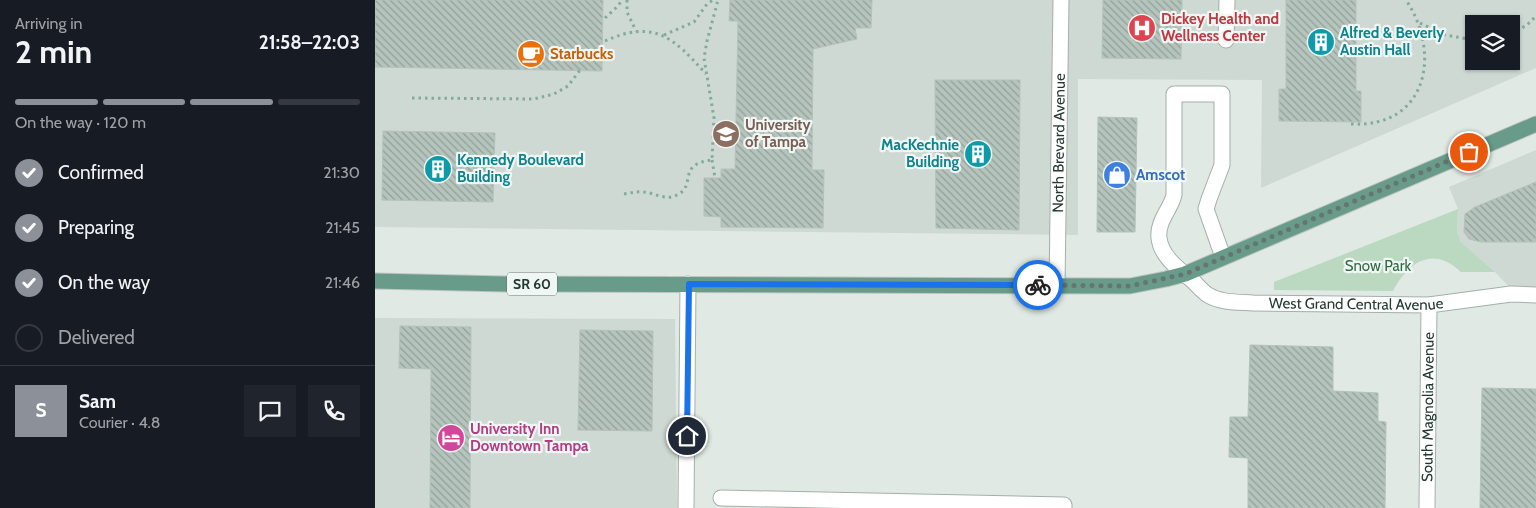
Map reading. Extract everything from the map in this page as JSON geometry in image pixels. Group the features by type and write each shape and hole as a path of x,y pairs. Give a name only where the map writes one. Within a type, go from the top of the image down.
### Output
{"main road":[{"name":"SR 60","path":"375,281 505,284 1130,286 1185,274 1536,124"}],"street":[{"name":"North Brevard Avenue","path":"1057,285 1061,0"},
{"path":"1226,40 1227,0"},
{"name":"West Grand Central Avenue","path":"1223,258 1207,209 1222,165 1222,94 1174,94 1174,194 1173,201 1162,221 1159,237 1168,258 1208,295 1228,302 1429,305 1511,294 1536,295"},
{"path":"686,508 689,284"},
{"name":"South Magnolia Avenue","path":"1427,508 1429,305"},
{"path":"721,498 1064,506 1064,508"}],"path":[{"path":"605,18 622,0"},
{"path":"627,0 627,12 636,30"},
{"path":"663,36 695,22 707,4 713,0"},
{"path":"715,178 712,160 714,118 705,58 707,41 718,0"},
{"path":"1351,124 1367,124 1389,117 1403,108 1417,92 1425,70 1425,51 1419,23 1406,0"},
{"path":"1520,29 1536,16"},
{"path":"1419,23 1445,36 1465,39"},
{"path":"605,41 636,30 652,32 663,36 687,52 706,74"},
{"path":"412,98 535,99 554,94 568,86 580,70"},
{"path":"624,194 642,191 665,197 678,195 685,188 689,171 692,167 703,161 712,160"}],"shaded area":[{"name":"University of Tampa","path":"375,0 1536,0 1536,68 1261,188 1262,80 1078,79 1078,235 375,227"},
{"path":"1536,150 1536,293 1513,291 1461,242 1457,231 1458,209 1449,187"},
{"path":"375,318 675,319 677,508 375,508"}],"green space":[{"name":"Snow Park","path":"1458,209 1457,231 1461,242 1495,272 1461,272 1451,264 1431,258 1422,260 1414,265 1406,272 1393,291 1274,290 1274,282"}],"building":[{"path":"375,0 603,0 602,71 375,67"},
{"path":"730,0 872,0 871,28 855,28 857,39 813,49 812,170 824,170 823,228 721,227 721,217 704,216 704,178 721,178 721,169 735,169 738,21 729,21"},
{"name":"Dickey Health and Wellness Center","path":"1103,0 1182,0 1181,59 1102,58"},
{"name":"Alfred & Beverly Austin Hall","path":"1286,0 1356,0 1356,91 1361,91 1361,122 1279,121 1279,89 1286,89"},
{"name":"MacKechnie Building","path":"935,80 1020,80 1019,230 936,228"},
{"name":"Amscot","path":"1098,117 1137,118 1135,232 1097,232"},
{"name":"Kennedy Boulevard Building","path":"383,131 495,133 493,202 382,200"},
{"path":"1536,182 1536,242 1481,242 1469,239 1464,232 1465,214 1475,207"},
{"name":"University Inn Downtown Tampa","path":"400,326 471,327 470,508 430,508 431,369 399,368"},
{"path":"580,330 653,331 652,431 578,430"},
{"path":"1250,345 1333,347 1333,391 1378,393 1378,421 1386,422 1385,508 1248,508 1248,458 1229,457 1230,417 1248,417"},
{"path":"1482,388 1536,389 1536,508 1480,508"}],"way so far":[{"path":"1038,285 1130,286 1166,280 1185,274 1469,152"}],"place":[{"name":"Dickey Health and Wellness Center","path":"1142,28"},
{"name":"Alfred & Beverly Austin Hall","path":"1321,42"},
{"name":"Starbucks","path":"531,54"},
{"name":"University of Tampa","path":"726,134"},
{"name":"MacKechnie Building","path":"978,154"},
{"name":"Kennedy Boulevard Building","path":"438,169"},
{"name":"Amscot","path":"1117,175"},
{"name":"University Inn Downtown Tampa","path":"451,438"}],"route":[{"path":"687,436 689,284 1038,285"}]}
